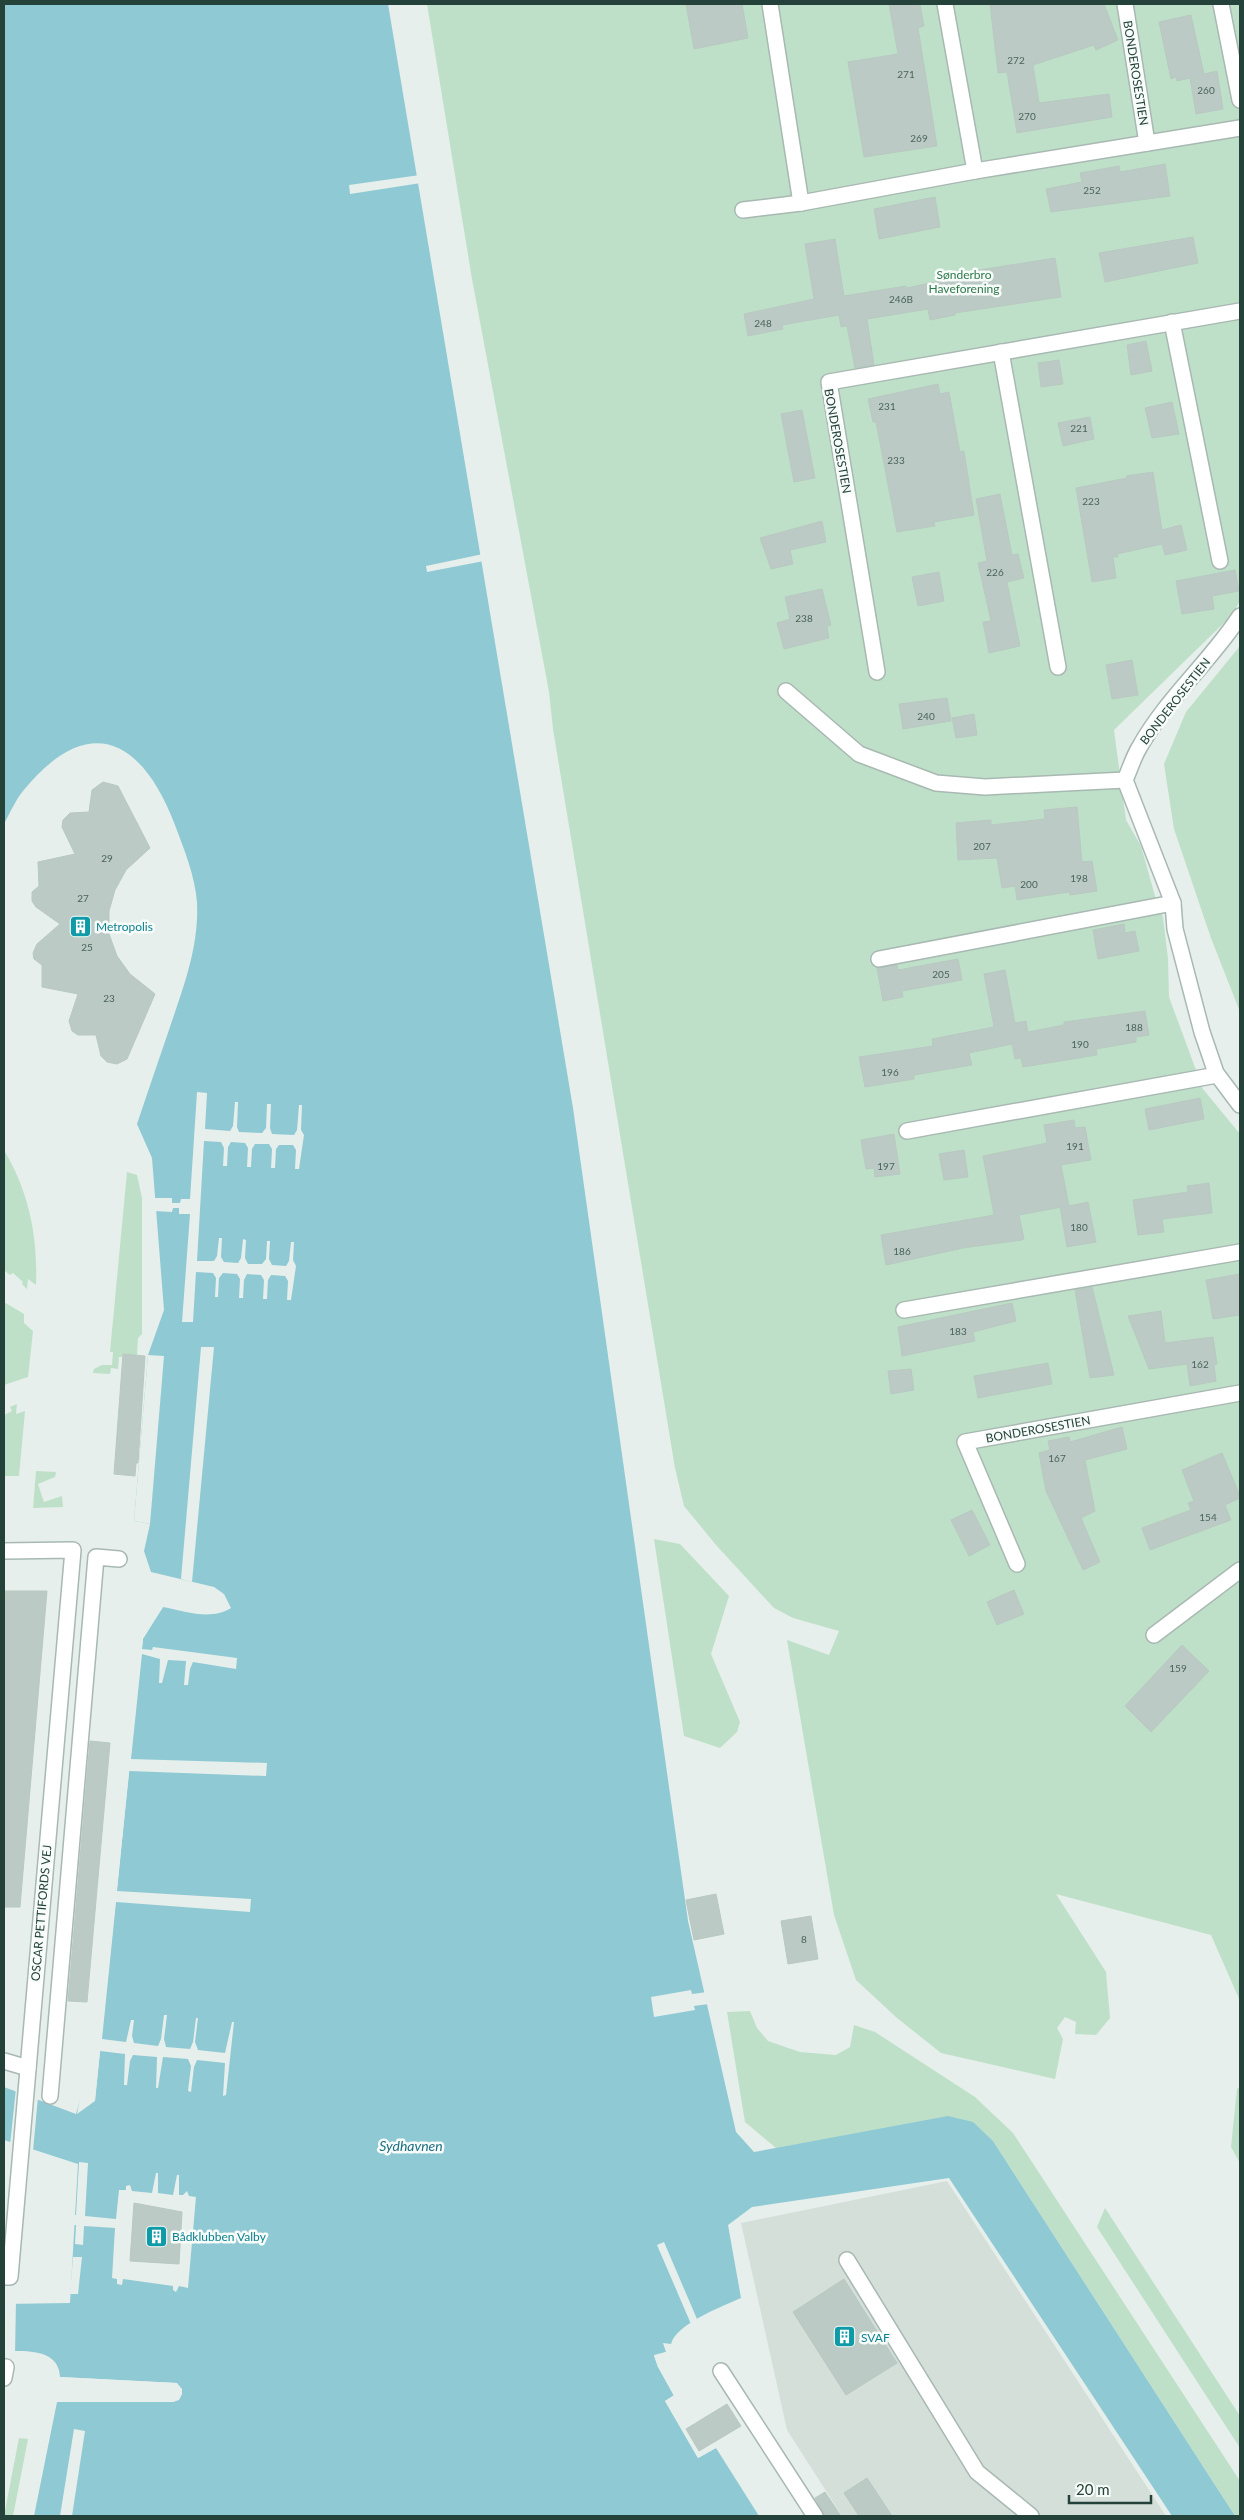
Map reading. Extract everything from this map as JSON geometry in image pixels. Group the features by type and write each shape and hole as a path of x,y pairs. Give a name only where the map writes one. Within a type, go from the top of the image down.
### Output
{"street":[{"path":"770,4 801,203"},
{"path":"945,4 974,171"},
{"name":"BONDEROSESTIEN","path":"1124,4 1148,143"},
{"path":"1221,4 1240,100"},
{"name":"BONDEROSESTIEN","path":"743,210 801,203 974,171 1240,128"},
{"name":"BONDEROSESTIEN","path":"877,672 829,382 1240,311"},
{"path":"1172,322 1220,560"},
{"path":"1001,352 1058,667"},
{"name":"BONDEROSESTIEN","path":"1125,780 1139,748 1167,707 1227,635 1240,616"},
{"path":"786,691 859,754 936,784 985,787 1125,780 1173,903 1176,929 1202,1032 1218,1075 1240,1104"},
{"path":"879,959 1173,903"},
{"path":"907,1131 1218,1075"},
{"path":"904,1310 1240,1252"},
{"name":"BONDEROSESTIEN","path":"1017,1564 966,1442 1240,1393"},
{"name":"OSCAR PETTIFORDS VEJ","path":"4,1551 72,1550 21,2150 7,2277"},
{"path":"50,2096 96,1557 119,1558"},
{"path":"1154,1635 1240,1570"},
{"path":"4,2061 28,2068"},
{"path":"847,2260 977,2472 1031,2516"},
{"path":"721,2371 815,2516"}],"shaded area":[{"path":"947,2181 1166,2516 842,2516 787,2430 741,2223"}],"green space":[{"name":"Sønderbro Haveforening","path":"427,4 1240,4 1240,601 1231,616 1114,730 1126,820 1141,846 1157,903 1163,917 1168,959 1169,997 1203,1089 1240,1134 1240,2001 1211,1935 1056,1894 1106,1972 1110,2018 1096,2035 1075,2034 1076,2022 1065,2017 1057,2028 1063,2039 1055,2079 941,2053 897,2018 856,1980 834,1915 787,1640 829,1655 839,1631 793,1618 774,1608 716,1545 684,1506 675,1468 553,729 549,692 472,279"},
{"path":"1240,646 1240,1012 1211,938 1174,829 1164,764 1186,712"},
{"path":"4,1150 20,1182 26,1199 33,1232 36,1285 28,1279 27,1289 22,1284 23,1282 13,1273 10,1275 4,1270"},
{"path":"127,1172 137,1175 142,1198 142,1334 138,1338 137,1355 123,1355 119,1357 118,1369 111,1368 110,1374 93,1373 94,1369 102,1365 112,1365 113,1352 110,1352"},
{"path":"4,1302 24,1314 24,1323 33,1331 28,1377 4,1385"},
{"path":"17,1404 16,1414 25,1411 19,1476 4,1476 4,1415 12,1411 10,1407"},
{"path":"36,1471 56,1472 55,1477 38,1484 44,1502 62,1496 63,1507 33,1508"},
{"path":"654,1539 680,1544 729,1596 711,1654 740,1722 737,1732 720,1748 684,1736"},
{"path":"750,2011 757,2028 768,2041 800,2052 836,2055 850,2047 854,2025 875,2032 975,2097 1013,2133 1240,2481 1240,2516 1235,2516 993,2141 973,2123 948,2117 776,2148 745,2122 727,2012"},
{"path":"1240,2087 1240,2163 1231,2147 1237,2089"},
{"path":"1105,2208 1240,2416 1240,2448 1097,2227"},
{"path":"19,2438 28,2439 13,2516 4,2516"}],"water":[{"name":"Sydhavnen","path":"4,4 388,4 573,1108 688,1921 736,2132 754,2152 948,2116 973,2122 993,2141 1235,2516 1172,2516 949,2178 752,2207 728,2225 741,2298 701,2316 682,2330 671,2344 663,2343 666,2352 654,2356 674,2396 665,2401 698,2458 716,2448 759,2516 34,2516 57,2402 173,2402 179,2399 182,2394 177,2383 60,2377 54,2361 47,2356 40,2353 4,2351 4,2304 70,2303 78,2164 4,2140 4,2087 76,2114 80,2100 95,2100 143,1639 163,1607 197,1614 215,1614 231,1608 224,1594 214,1587 151,1572 144,1551 150,1524 134,1521 148,1355 164,1310 152,1158 137,1124 180,996 193,950 196,935 197,902 192,873 162,795 146,772 130,755 111,745 91,744 70,750 47,766 20,795 4,824"}],"pier":[{"path":"420,175 421,183 350,194 349,185"},
{"path":"483,554 484,561 427,572 426,566"},
{"path":"197,1092 207,1093 205,1129 230,1131 233,1126 235,1102 238,1102 237,1127 239,1132 262,1133 266,1128 267,1104 271,1104 270,1128 272,1134 294,1135 297,1130 299,1105 302,1105 301,1130 304,1135 299,1169 295,1169 296,1150 293,1145 279,1145 276,1149 275,1168 271,1168 272,1149 269,1144 255,1144 252,1149 251,1167 247,1167 248,1148 245,1143 231,1142 228,1147 227,1166 223,1166 224,1148 221,1142 204,1141 197,1261 214,1261 217,1256 219,1238 222,1238 221,1257 224,1262 238,1263 241,1258 243,1239 246,1240 245,1258 248,1264 262,1264 266,1259 267,1241 270,1241 269,1259 272,1265 286,1266 289,1261 291,1242 294,1242 293,1260 296,1266 291,1300 287,1300 288,1281 285,1276 271,1275 268,1280 267,1299 263,1299 264,1280 261,1275 247,1274 244,1280 243,1298 239,1298 240,1279 237,1274 223,1273 219,1278 218,1297 215,1297 216,1278 213,1273 196,1272 193,1322 182,1322 190,1214 179,1214 179,1208 173,1208 172,1212 154,1211 153,1198 172,1198 172,1203 180,1203 181,1199 190,1199"},
{"path":"201,1347 214,1347 192,1582 181,1579"},
{"path":"148,1355 164,1356 150,1524 134,1521"},
{"path":"160,1606 163,1607 143,1638 142,1649 152,1650 153,1647 237,1658 236,1669 193,1662 188,1685 184,1685 186,1661 168,1660 162,1683 159,1683 160,1659 142,1654 131,1759 267,1763 266,1776 129,1771 117,1891 251,1899 250,1912 116,1902 102,2039 126,2042 131,2020 134,2020 132,2036 134,2043 158,2046 161,2039 164,2015 167,2015 164,2039 166,2047 190,2049 193,2042 196,2018 198,2018 195,2042 198,2050 225,2053 232,2022 234,2022 226,2095 223,2096 225,2063 197,2060 194,2067 191,2092 188,2091 191,2066 188,2059 163,2057 158,2088 156,2088 157,2057 133,2055 130,2061 127,2085 124,2085 125,2054 100,2051 95,2101 77,2114 80,2098 93,2098 141,1638"},
{"path":"691,1990 692,1994 707,1992 709,2004 694,2006 695,2010 654,2017 651,1997"},
{"path":"16,2088 38,2097 33,2151 10,2145"},
{"path":"79,2162 88,2163 85,2216 116,2219 119,2190 126,2190 126,2186 130,2185 132,2191 152,2193 156,2173 158,2173 158,2193 173,2195 177,2175 179,2175 179,2195 183,2195 187,2191 189,2196 196,2197 188,2288 179,2286 176,2292 173,2290 173,2286 123,2279 122,2285 117,2284 117,2279 112,2278 115,2228 84,2226 83,2245 75,2244 76,2225 72,2225 72,2215 76,2215"},
{"path":"664,2242 697,2319 691,2324 657,2245"},
{"path":"73,2257 82,2257 78,2294 70,2294"},
{"path":"4,2301 16,2301 15,2354 4,2354"},
{"path":"666,2352 667,2354 657,2357 676,2395 668,2402 699,2455 715,2446 716,2448 698,2458 665,2401 674,2395 658,2367 654,2355"},
{"path":"60,2377 177,2383 182,2389 182,2394 179,2400 173,2402 57,2402 57,2400 173,2399 180,2394 176,2386 60,2379"},
{"path":"74,2429 85,2431 72,2516 60,2516"}],"building":[{"path":"686,4 742,4 748,38 694,49"},
{"path":"889,4 920,4 924,26 918,28 937,146 864,157 848,62 898,54"},
{"path":"990,4 1104,4 1118,40 1096,50 1094,45 1033,65 1039,103 1109,94 1112,117 1017,133 1007,72 998,73"},
{"path":"1191,15 1204,74 1217,71 1223,109 1196,114 1190,78 1177,81 1176,77 1171,79 1159,22"},
{"path":"1165,164 1170,196 1051,212 1046,189 1082,182 1080,173 1119,166 1120,172"},
{"path":"935,197 940,227 879,239 874,209"},
{"path":"1193,237 1198,263 1105,282 1099,253"},
{"path":"835,239 844,296 906,286 907,288 976,273 979,270 1055,258 1061,297 955,313 955,315 930,320 928,309 867,319 874,365 855,368 847,326 841,327 839,315 782,325 783,329 748,336 744,314 814,299 805,244"},
{"path":"1146,341 1152,371 1131,375 1127,345"},
{"path":"1059,360 1063,384 1041,387 1038,363"},
{"path":"938,384 940,394 949,392 960,452 964,451 974,515 934,522 935,526 897,532 876,422 873,422 868,399"},
{"path":"1172,402 1179,434 1152,438 1145,408"},
{"path":"802,410 815,478 794,482 781,414"},
{"path":"1090,417 1094,439 1063,446 1058,423"},
{"path":"1153,472 1162,530 1181,525 1187,550 1165,555 1162,544 1117,554 1118,557 1113,557 1116,578 1092,582 1076,488 1127,478 1126,476"},
{"path":"1000,494 1012,555 1018,554 1024,578 1007,582 1020,646 989,653 983,622 991,621 978,563 987,561 976,499"},
{"path":"822,521 826,542 790,550 793,564 771,569 760,538"},
{"path":"1235,570 1239,591 1212,596 1214,609 1182,614 1176,581"},
{"path":"939,572 944,601 918,606 912,577"},
{"path":"822,589 831,625 827,626 829,638 784,649 777,623 790,619 785,597"},
{"path":"1132,660 1138,695 1112,699 1106,665"},
{"path":"947,698 951,721 903,729 899,704"},
{"path":"974,714 977,735 956,738 952,718"},
{"name":"Metropolis","path":"103,782 118,786 150,848 126,870 115,890 109,911 109,934 117,956 130,974 155,994 127,1059 117,1064 107,1062 101,1056 96,1035 78,1035 72,1031 69,1021 78,994 42,987 42,965 34,959 33,953 37,944 60,924 36,907 32,901 32,892 39,886 38,862 75,854 62,827 63,820 70,813 89,812 92,790"},
{"path":"1077,807 1082,862 1092,861 1097,891 1070,895 1069,892 1017,900 1015,886 1002,888 997,858 958,860 956,823 991,820 991,825 1045,819 1044,810"},
{"path":"1124,924 1125,933 1135,931 1139,951 1098,959 1093,930"},
{"path":"958,959 962,980 902,991 903,997 883,1001 877,968 897,965 898,970"},
{"path":"1005,970 1015,1023 1026,1021 1028,1032 1064,1025 1064,1022 1145,1011 1149,1035 1136,1037 1136,1042 1096,1049 1097,1055 1023,1067 1021,1058 1015,1059 1012,1044 969,1053 972,1065 914,1075 914,1079 865,1087 859,1057 933,1046 932,1039 994,1027 984,974"},
{"path":"1200,1098 1204,1119 1149,1130 1145,1109"},
{"path":"1074,1120 1075,1128 1085,1127 1091,1160 1061,1165 1069,1206 1088,1202 1096,1242 1067,1247 1060,1207 1019,1215 1024,1239 1022,1240 963,1248 886,1265 881,1235 994,1215 983,1156 1047,1143 1044,1125"},
{"path":"894,1134 900,1174 875,1177 874,1168 866,1169 861,1140"},
{"path":"964,1150 968,1177 944,1180 939,1154"},
{"path":"1209,1183 1212,1213 1162,1219 1164,1232 1138,1235 1133,1200 1188,1192 1187,1186"},
{"path":"1240,1274 1240,1315 1213,1319 1206,1280"},
{"path":"1092,1287 1114,1375 1090,1378 1075,1290"},
{"path":"1012,1303 1016,1321 973,1332 975,1341 902,1356 898,1327"},
{"path":"1161,1311 1165,1343 1213,1337 1217,1364 1214,1365 1216,1381 1190,1386 1187,1364 1149,1369 1128,1316"},
{"path":"123,1354 145,1356 138,1463 136,1463 135,1476 114,1474"},
{"path":"1048,1363 1052,1384 978,1398 974,1376"},
{"path":"911,1369 914,1390 891,1394 888,1371"},
{"path":"1122,1427 1127,1449 1085,1460 1095,1511 1081,1518 1100,1562 1083,1570 1046,1491 1039,1453 1050,1450 1048,1441 1069,1437 1070,1442"},
{"path":"1222,1453 1240,1496 1240,1498 1225,1505 1231,1520 1150,1550 1142,1528 1191,1510 1188,1503 1194,1501 1182,1470"},
{"path":"972,1510 990,1545 969,1556 951,1520"},
{"path":"1014,1590 1024,1614 997,1625 987,1602"},
{"path":"4,1591 47,1591 20,1907 4,1907"},
{"path":"1182,1645 1209,1671 1151,1732 1125,1706"},
{"path":"90,1741 110,1743 87,2002 68,2001"},
{"path":"716,1894 724,1934 694,1940 686,1900"},
{"path":"811,1916 818,1959 788,1964 781,1921"},
{"name":"Bådklubben Valby","path":"134,2203 182,2212 179,2264 130,2261"},
{"name":"SVAF","path":"844,2279 897,2363 846,2395 793,2312"},
{"path":"727,2404 741,2426 699,2451 686,2429"},
{"path":"867,2478 892,2516 859,2516 844,2493"},
{"path":"825,2492 841,2516 824,2516 815,2498"}],"place":[{"name":"Metropolis","path":"80,926"},
{"name":"Bådklubben Valby","path":"156,2236"},
{"name":"SVAF","path":"845,2337"}]}
